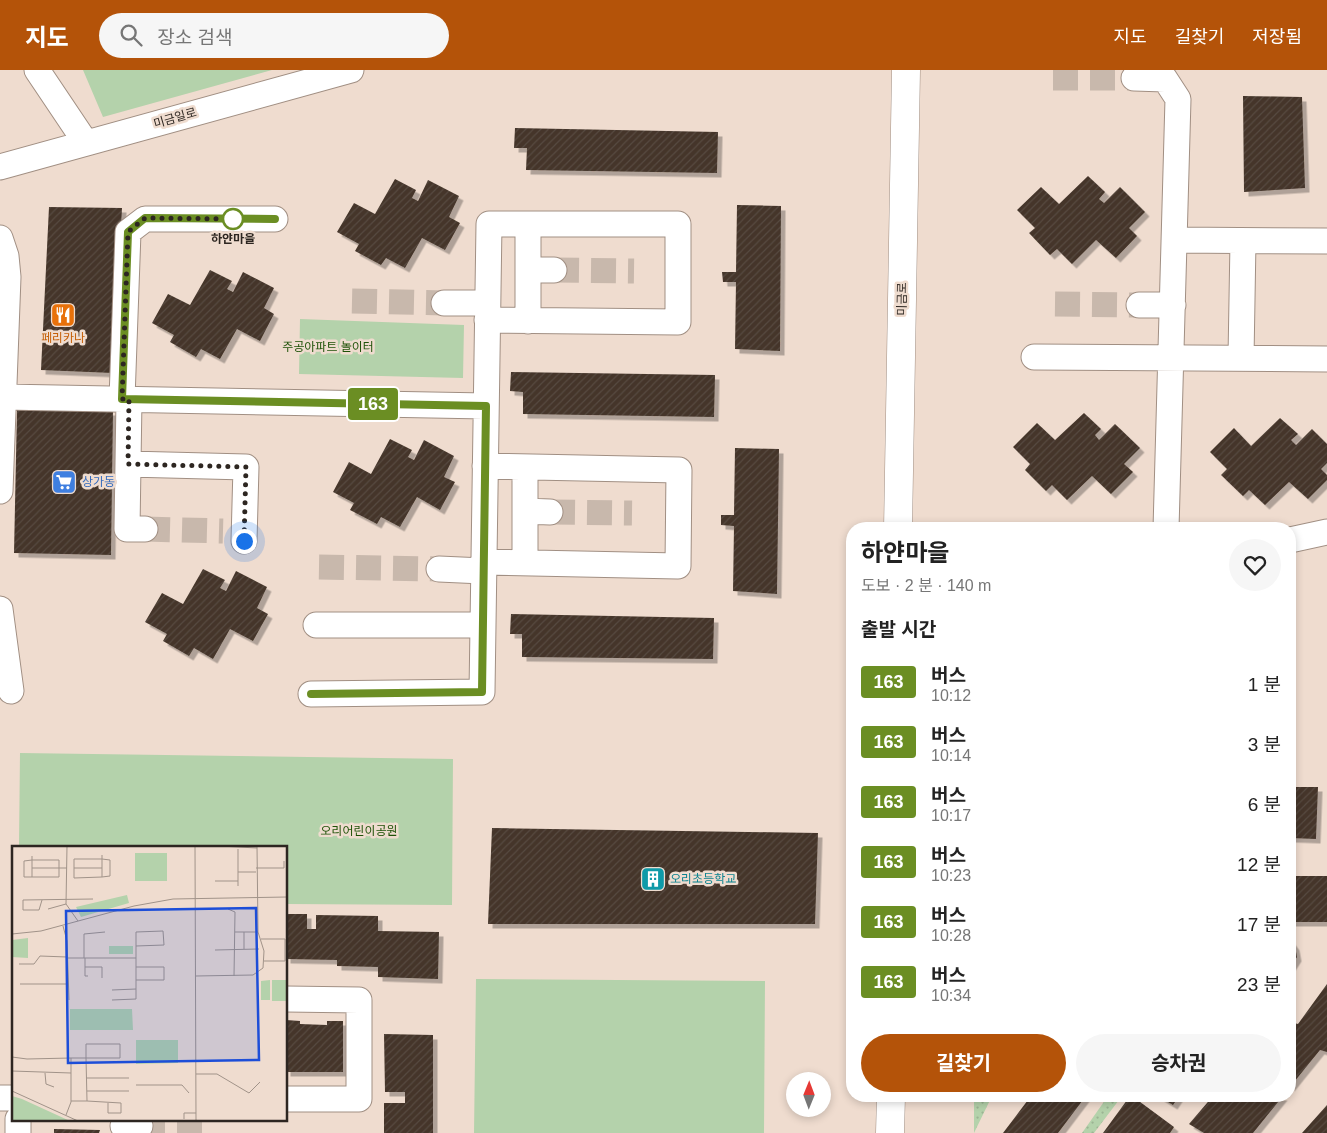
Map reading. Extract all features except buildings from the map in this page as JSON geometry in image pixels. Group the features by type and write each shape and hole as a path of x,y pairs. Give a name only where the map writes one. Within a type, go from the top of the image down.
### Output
{"main road":[{"name":"미금로","path":"898,522 906,70"},
{"path":"890,1133 891,1102"}],"street":[{"path":"37,70 86,143"},
{"name":"미금일로","path":"0,167 351,70"},
{"path":"1134,78 1165,79 1178,99 1166,522"},
{"path":"145,529 127,529 128,232 145,218 275,219"},
{"path":"311,694 482,692 482,625 487,311 489,224 678,224 678,322 528,321 487,311 444,302"},
{"path":"528,224 528,321"},
{"path":"0,238 6,256 8,278 0,491"},
{"path":"1174,240 1327,241"},
{"path":"1241,358 1243,241"},
{"path":"528,270 554,270"},
{"path":"1139,305 1172,305"},
{"path":"1034,357 1327,358"},
{"path":"3,391 126,399 486,406"},
{"path":"128,464 246,467 244,541"},
{"path":"439,569 525,563 678,566 679,470 485,466"},
{"path":"525,467 525,563"},
{"path":"525,511 550,512"},
{"path":"1296,539 1327,532"},
{"path":"0,609 11,691"},
{"path":"316,625 482,625"},
{"path":"288,999 359,1000 359,1099 288,1099"},
{"path":"18,1120 18,1133"}],"green space":[{"path":"83,70 272,70 103,117"},
{"name":"주공아파트 놀이터","path":"300,319 464,325 463,378 299,374"},
{"name":"오리어린이공원","path":"20,753 453,759 452,905 288,904 288,846 19,846"},
{"path":"476,979 765,981 764,1133 474,1133"},
{"path":"974,1102 989,1102 974,1133"},
{"path":"1104,1102 1117,1102 1094,1133 1082,1133"}],"tunnel":[{"path":"1053,78 1134,78"},
{"path":"554,270 634,271"},
{"path":"352,301 444,303"},
{"path":"1055,304 1139,305"},
{"path":"550,512 632,513"},
{"path":"145,529 223,531"},
{"path":"319,567 439,569"},
{"path":"140,1126 204,1126"}],"bus line":[{"name":"163","path":"275,219 145,218 128,232 122,399 486,406 482,692 311,694"}],"place":[{"name":"하얀마을","path":"233,219"},
{"name":"페리카나","path":"63,315"},
{"name":"상가동","path":"64,482"},
{"name":"오리초등학교","path":"653,879"}],"route":[{"path":"233,219 238,219 145,218 128,232 122,399 129,399 128,464 246,467 244,541"}]}
